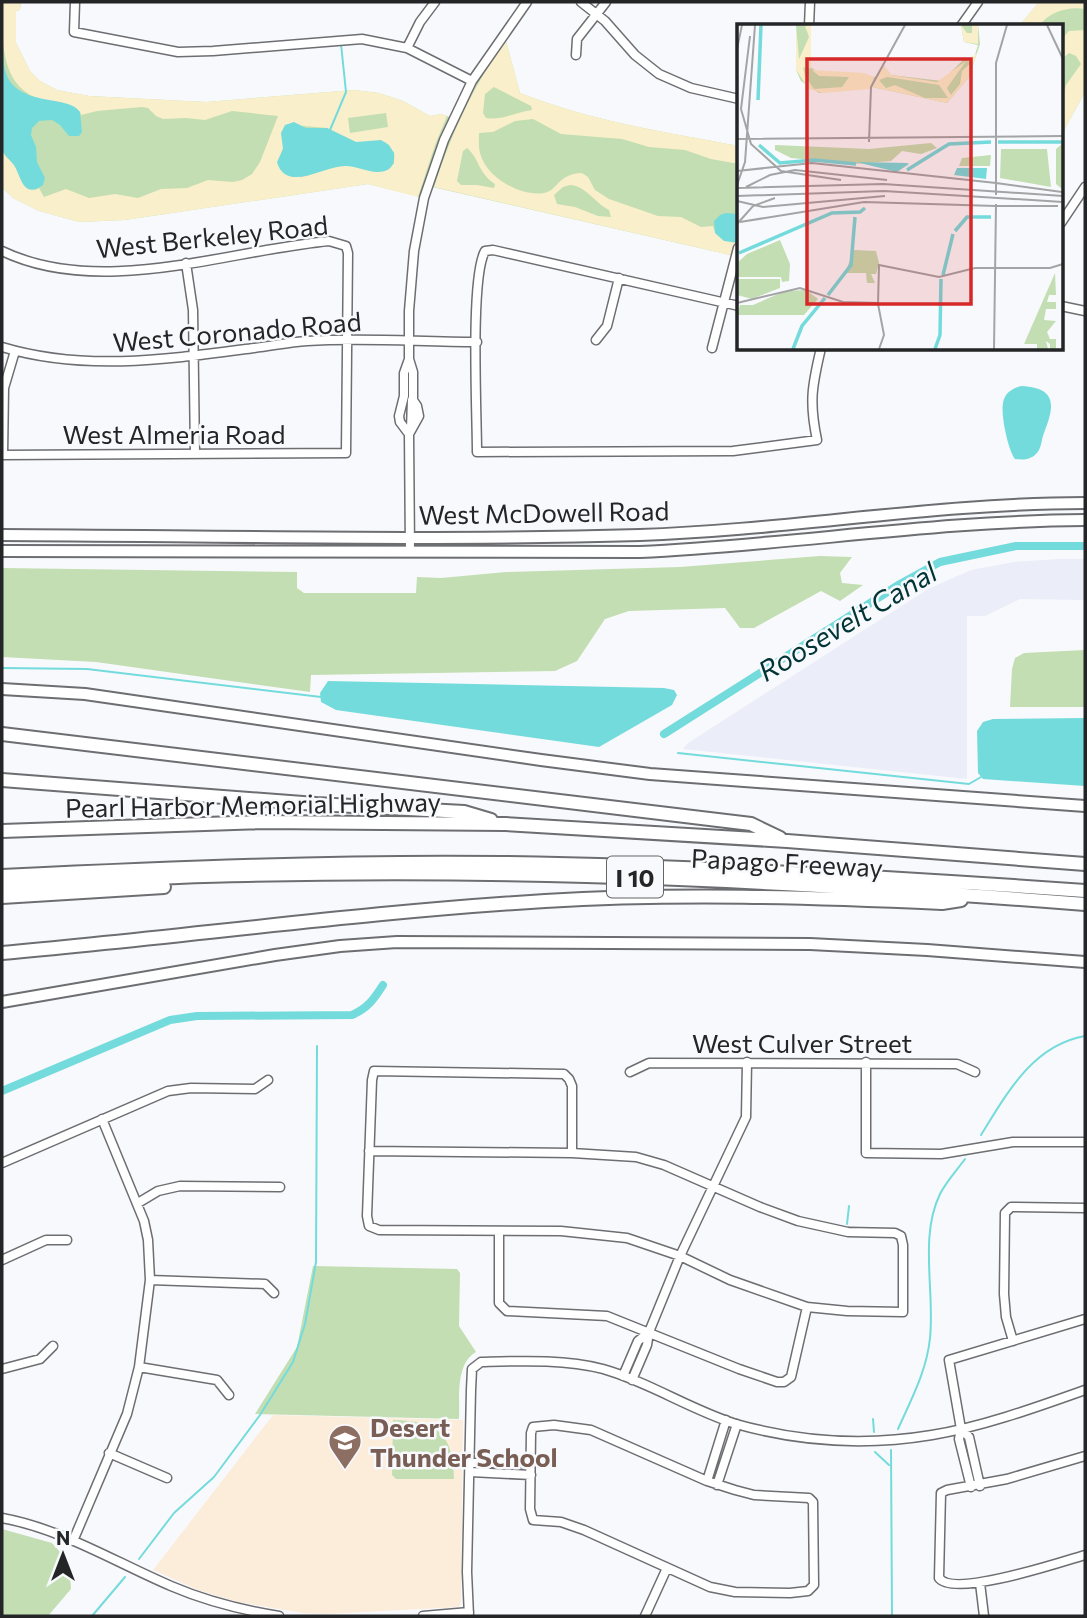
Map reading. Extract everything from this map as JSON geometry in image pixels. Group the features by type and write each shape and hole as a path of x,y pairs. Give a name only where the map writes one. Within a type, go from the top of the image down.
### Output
{"highway":[{"path":"2,734 751,824 787,841"},
{"path":"2,780 316,804 464,812 505,824"},
{"name":"Pearl Harbor Memorial Highway","path":"2,831 261,822 505,824"},
{"name":"Papago Freeway","path":"505,824 787,841 1085,864"},
{"path":"2,876 220,867 502,863 860,875 1085,891"},
{"path":"2,897 163,887 275,874"},
{"name":"Papago Freeway","path":"275,874 482,874 726,880 1085,904"},
{"name":"I 10","path":"2,887 275,874"},
{"path":"2,953 545,901 672,896 789,896 942,903 994,897"}],"main road":[{"name":"West McDowell Road","path":"2,535 638,535 752,528 954,508 1085,503"},
{"name":"West McDowell Road","path":"2,551 640,552 964,524 1085,520"},
{"path":"2,689 95,695 629,772 1085,806"},
{"path":"2,1002 340,946 441,942 810,944 1085,962"}],"street":[{"path":"75,2 74,32 178,51 213,51 362,39 407,48 471,81"},
{"path":"407,48 420,22 435,2"},
{"path":"410,552 409,400 413,372 409,359 409,342 412,270 424,198 444,140 471,81 527,2"},
{"path":"581,2 635,55 659,74 691,88 737,99"},
{"path":"576,55 577,39 606,2"},
{"path":"809,24 810,2"},
{"path":"962,24 978,2"},
{"path":"1062,222 1084,190"},
{"name":"West Berkeley Road","path":"2,251 23,261 51,268 108,272 186,263 329,240 346,246 348,340"},
{"path":"737,306 493,250 485,251 481,257 478,287 477,452 733,451 817,440 811,396 821,350"},
{"path":"712,348 737,252"},
{"path":"186,263 192,310 195,454"},
{"path":"596,340 607,326 619,278"},
{"path":"1062,306 1085,311"},
{"name":"West Almeria Road","path":"3,455 346,453 348,340"},
{"name":"West Coronado Road","path":"2,347 31,356 84,363 144,360 306,341 477,342"},
{"path":"3,455 4,388 15,351"},
{"path":"632,1380 680,1256 747,1117 747,1062"},
{"path":"866,1062 866,1153 940,1154 1013,1142 1085,1142"},
{"name":"West Culver Street","path":"630,1072 649,1063 866,1062 957,1063 975,1072"},
{"path":"369,1151 572,1153 636,1157 664,1166 774,1213 848,1232 895,1233 901,1236 903,1312 807,1307 730,1280 680,1256 627,1238 561,1231 379,1230 369,1226 369,1151 374,1071 564,1074 572,1086 572,1153"},
{"path":"2,1163 179,1089 255,1089 268,1080"},
{"path":"73,1541 127,1414 139,1367 150,1280 148,1240 138,1203 102,1119"},
{"path":"138,1203 158,1191 180,1186 281,1187"},
{"path":"1013,1341 1006,1317 1004,1294 1005,1213 1011,1208 1085,1208"},
{"path":"499,1231 499,1303 507,1311 607,1316 739,1369 784,1382 791,1377 807,1307"},
{"path":"2,1259 46,1240 67,1240"},
{"path":"150,1280 265,1284 274,1293"},
{"path":"976,1486 960,1439 961,1429 949,1360 1085,1319"},
{"path":"623,1376 638,1341 649,1332"},
{"path":"2,1369 40,1359 53,1346"},
{"path":"423,1616 469,1614 467,1572 472,1369 477,1363 568,1363 606,1370 737,1424 778,1434 835,1441 903,1439 961,1429 1085,1390"},
{"path":"139,1367 217,1380 229,1395"},
{"path":"707,1481 726,1420"},
{"path":"554,1424 591,1430 717,1485 754,1494 809,1498 813,1502 814,1586 808,1591 734,1592 709,1587 584,1530 561,1522 533,1520 530,1509 531,1463 533,1427 554,1424"},
{"path":"717,1485 737,1424"},
{"path":"109,1454 166,1478"},
{"path":"1085,1456 941,1493 939,1578 943,1583 980,1583 1085,1555"},
{"path":"470,1463 531,1463"},
{"path":"470,1472 531,1475"},
{"path":"2,1518 73,1541 170,1586 220,1604 279,1616"},
{"path":"645,1616 667,1567"},
{"path":"980,1583 984,1616"}],"shaded area":[{"path":"1085,559 1085,600 1020,599 985,616 967,616 967,779 683,749 688,743 928,589 971,570 1014,562"},
{"name":"Desert Thunder School","path":"273,1415 463,1420 461,1604 458,1607 303,1613 238,1602 198,1590 153,1570"}],"green space":[{"path":"2,2 21,2 20,10 16,11 16,43 30,71 40,81 57,90 89,96 206,102 354,90 379,93 403,101 430,116 441,114 453,118 500,37 506,41 520,93 601,118 737,146 737,257 428,186 424,198 368,184 125,220 79,222 39,211 13,198 2,187"},
{"path":"1039,2 1085,2 1085,92 1062,134 1062,24 1021,24"},
{"path":"820,556 852,557 840,573 842,583 863,585 840,601 821,591 754,628 740,628 725,608 629,611 605,619 577,661 555,671 311,675 310,692 96,662 2,657 2,568 297,572 297,588 304,593 416,593 417,577 680,567"},
{"path":"1085,650 1085,707 1010,707 1015,658 1024,653"},
{"path":"313,1266 457,1269 460,1273 459,1326 476,1352 469,1357 462,1373 459,1419 255,1414 297,1347"},
{"path":"393,1420 421,1423 440,1433 450,1451 454,1479 396,1479 392,1475"},
{"path":"2,1529 52,1543 69,1562 71,1589 48,1616 2,1616"}],"sand":[{"path":"2,2 21,2 20,10 16,11 16,43 30,71 40,81 57,90 89,96 206,102 354,90 379,93 403,101 430,116 447,116 418,197 368,184 125,220 79,222 39,211 13,198 2,187 2,151 35,190 39,188 44,197 66,189 89,198 115,194 138,198 161,189 187,188 208,180 242,180 252,174 260,162 278,116 232,111 205,120 163,119 148,108 142,107 81,115 80,112 34,97 23,90 9,69 3,44","holes":["386,113 388,127 350,133 348,118","303,126 327,128 356,142 385,142 394,153 394,164 373,171 339,166 300,177 281,153 284,146 281,133"]},
{"path":"1039,2 1085,2 1085,9 1059,11 1041,24 1021,24"},
{"path":"1085,30 1085,92 1062,134 1062,100 1066,85 1081,64 1076,56 1069,53 1062,62 1062,39 1069,31"},
{"path":"506,41 520,93 628,125 737,146 737,164 711,159 685,150 649,147 622,139 561,134 533,119 515,121 493,132 479,133 479,147 485,164 498,178 516,189 544,193 568,176 582,173 588,177 595,190 609,199 658,216 681,217 701,227 713,226 723,239 737,243 737,257 434,187 464,111 483,75","holes":["494,87 531,106 532,110 491,119 486,118 483,113 485,94","467,148 485,175 495,184 494,188 461,185 457,181 463,151","570,185 581,188 609,210 611,217 557,204 554,195"]}],"water":[{"path":"2,48 6,73 14,86 34,97 66,104 80,112 82,132 79,136 69,136 52,120 39,121 32,128 37,162 45,178 43,185 36,189 31,190 24,185 3,151"},
{"path":"294,122 306,128 327,128 356,142 381,140 389,145 394,153 393,164 388,170 380,172 346,166 307,176 289,176 277,162 283,149 281,133 285,125"},
{"path":"737,214 737,243 724,241 715,233 714,221 720,215"},
{"path":"1021,386 1033,387 1047,394 1051,406 1039,449 1034,456 1015,459 1005,430 1003,404 1007,394"},
{"path":"328,681 664,688 674,690 677,695 672,705 599,747 336,710 321,702 320,693"},
{"path":"1085,718 1085,786 983,779 978,773 977,731 983,722 993,719"}],"waterway":[{"path":"330,130 346,92 341,44"},
{"name":"Roosevelt Canal","path":"664,734 900,584 940,562 1016,546 1085,546"},
{"path":"2,668 87,669 321,697"},
{"path":"678,753 969,784 981,777"},
{"name":"Roosevelt Canal","path":"2,1091 170,1020 197,1016 352,1015 370,1003 383,985"},
{"path":"981,1135 1001,1103 1036,1060 1050,1049 1085,1036"},
{"path":"139,1559 174,1513 214,1477 260,1415 293,1362 305,1324 316,1262 317,1046"},
{"path":"898,1429 918,1385 930,1338 929,1246 934,1211 942,1190 965,1159"},
{"path":"847,1224 849,1206"},
{"path":"873,1419 874,1432"},
{"path":"891,1450 892,1616"},
{"path":"875,1452 889,1465"},
{"path":"92,1616 125,1577"}],"place":[{"name":"Desert Thunder School","path":"345,1471"}]}
